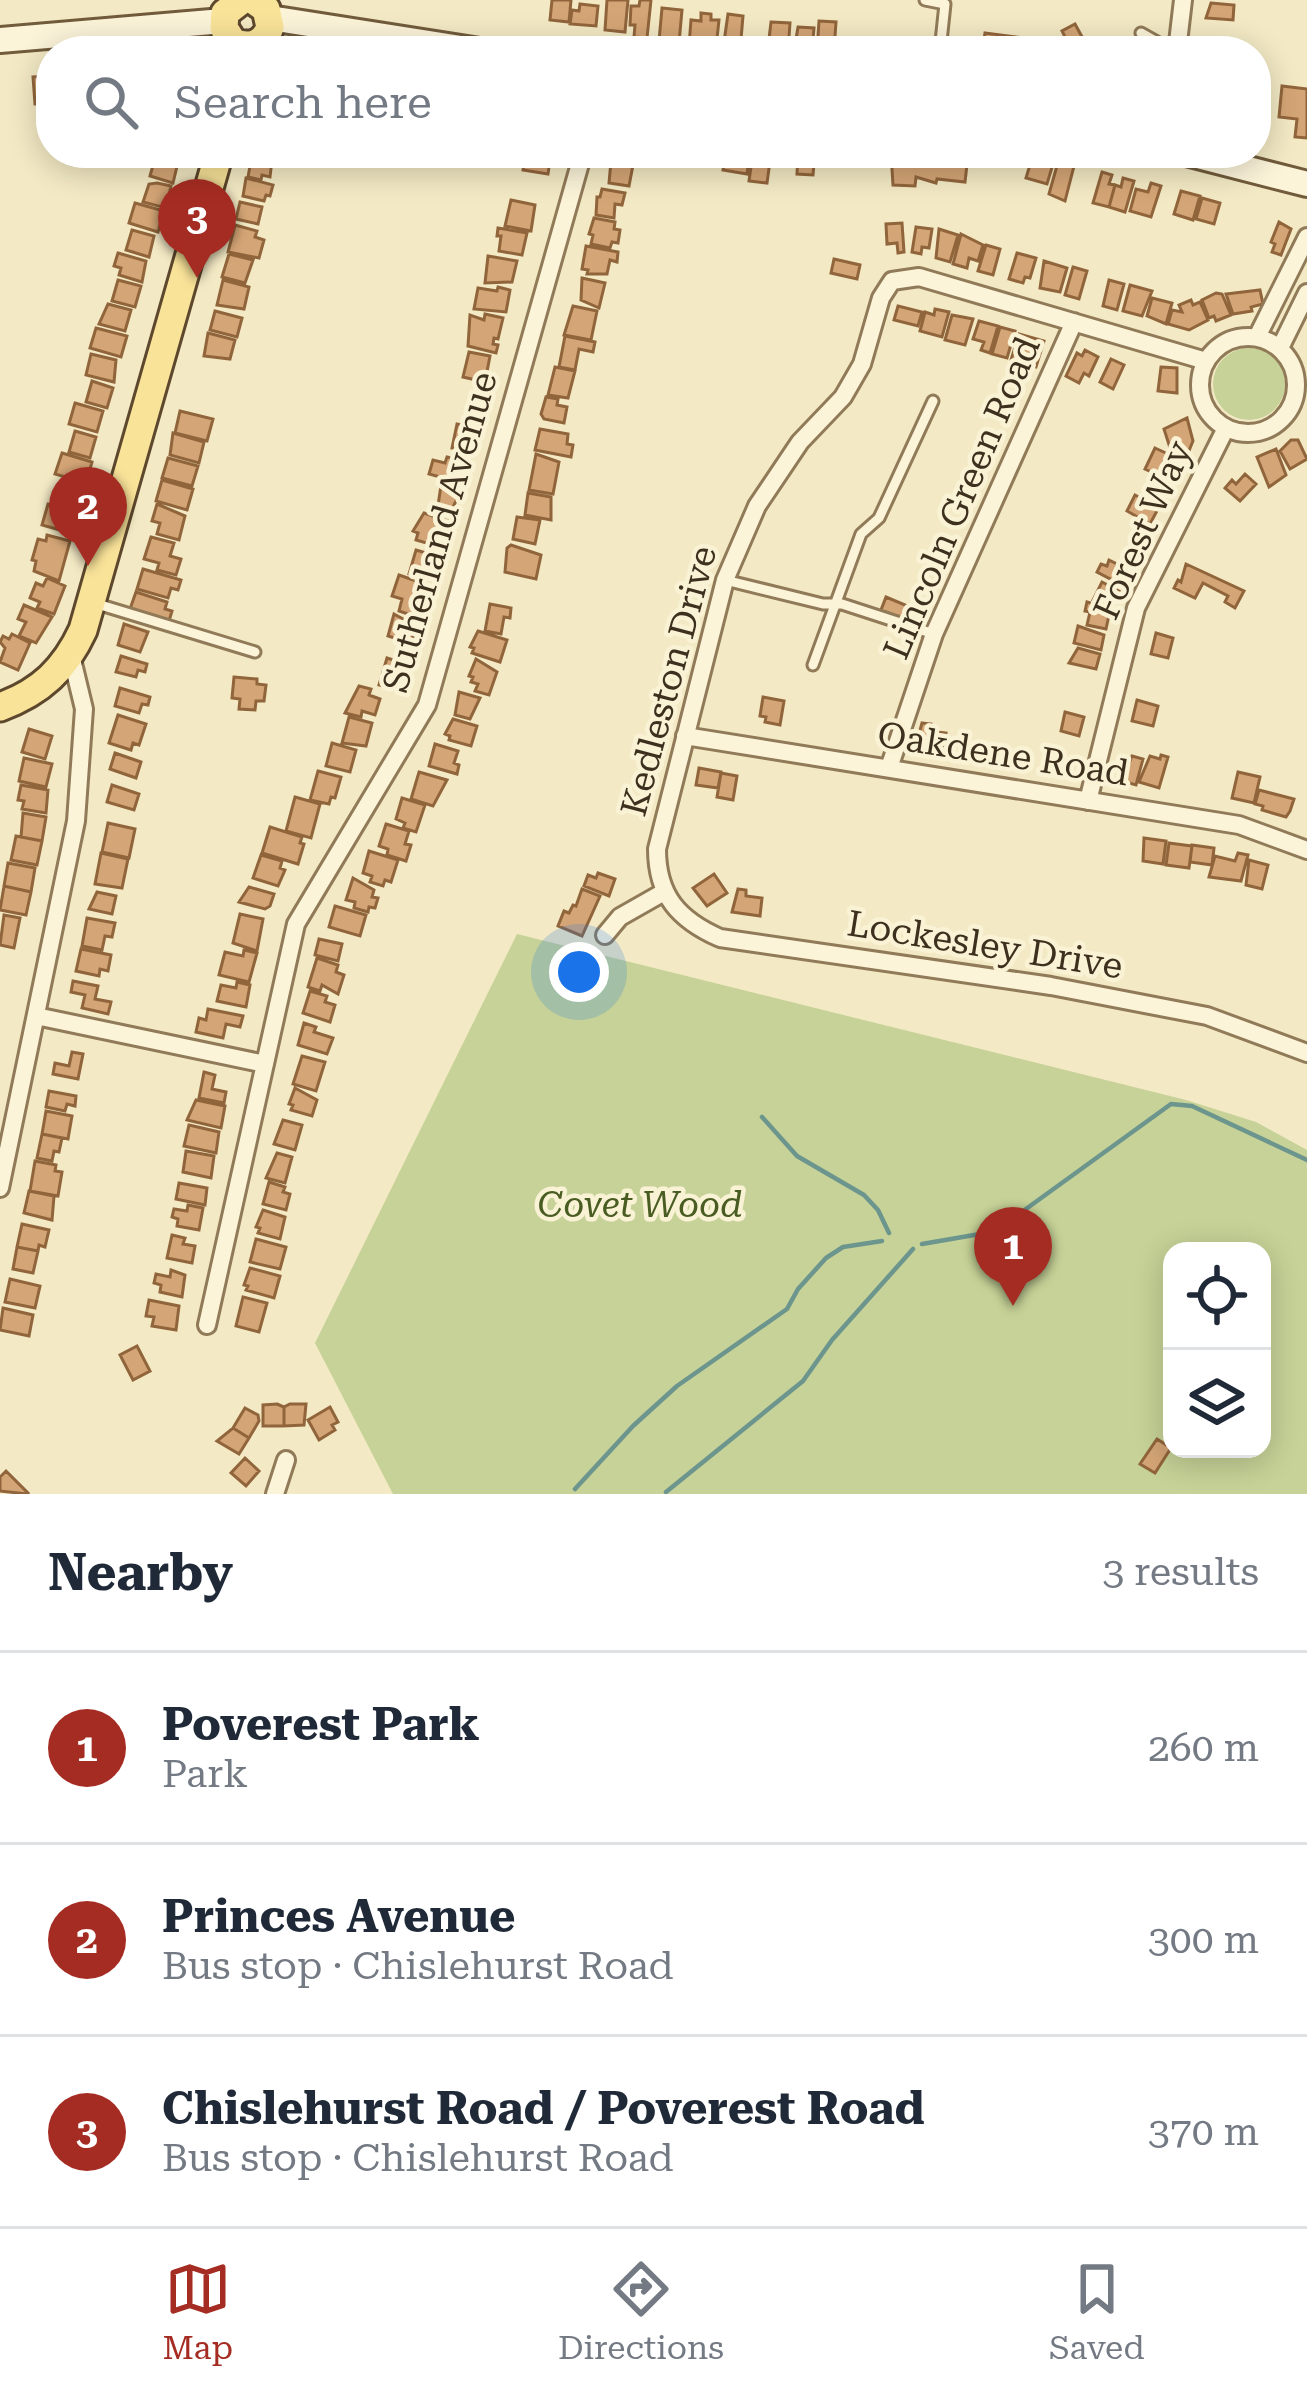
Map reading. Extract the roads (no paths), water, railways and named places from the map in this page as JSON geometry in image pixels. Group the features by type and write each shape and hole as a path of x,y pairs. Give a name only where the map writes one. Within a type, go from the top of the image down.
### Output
{"main road":[{"path":"0,707 44,685 71,655 93,602 215,168"}],"street":[{"path":"1177,36 1183,0"},
{"path":"261,9 402,36"},
{"path":"0,40 233,10"},
{"name":"Sutherland Avenue","path":"207,1325 296,924 427,705 579,168"},
{"path":"1245,168 1307,184"},
{"path":"1257,337 1307,237"},
{"name":"Kedleston Drive","path":"664,892 657,849 725,580 757,506 800,442 843,397 862,364 880,298 892,281 919,277 1206,361"},
{"path":"1206,361 1228,341 1257,337 1280,348 1307,293"},
{"name":"Lincoln Green Road","path":"889,768 934,634 1074,322"},
{"name":"Forest Way","path":"1206,361 1200,391 1204,406 1226,428 1256,433 1283,419 1302,392 1280,348"},
{"name":"Forest Way","path":"1088,801 1136,608 1226,428"},
{"path":"0,1188 76,821 84,709 71,655"},
{"name":"Oakdene Road","path":"686,736 1238,825 1307,850"},
{"path":"605,935 620,916 664,892"},
{"name":"Lockesley Drive","path":"664,892 692,926 720,938 1051,986 1207,1016 1307,1053"},
{"path":"36,1016 265,1064"},
{"path":"274,1494 286,1460"}],"lane":[{"path":"926,0 945,4 942,36"},
{"path":"1142,32 1149,36"},
{"path":"813,665 861,534 879,518 934,401"},
{"path":"725,580 833,604 934,634"},
{"path":"93,602 256,652"}],"waterway":[{"path":"922,1244 980,1234 1019,1214 1171,1104 1192,1106 1307,1160"},
{"path":"762,1117 797,1156 864,1195 889,1233"},
{"path":"575,1489 677,1386 787,1309 826,1258 843,1247 882,1241"},
{"path":"666,1492 803,1381 832,1340 913,1249"}],"place":[{"name":"Chislehurst Road / Poverest Road","path":"197,278"},
{"name":"Princes Avenue","path":"88,566"},
{"name":"Poverest Park","path":"1013,1306"}],"park label":[{"name":"Covet Wood","path":"640,1205"}]}
